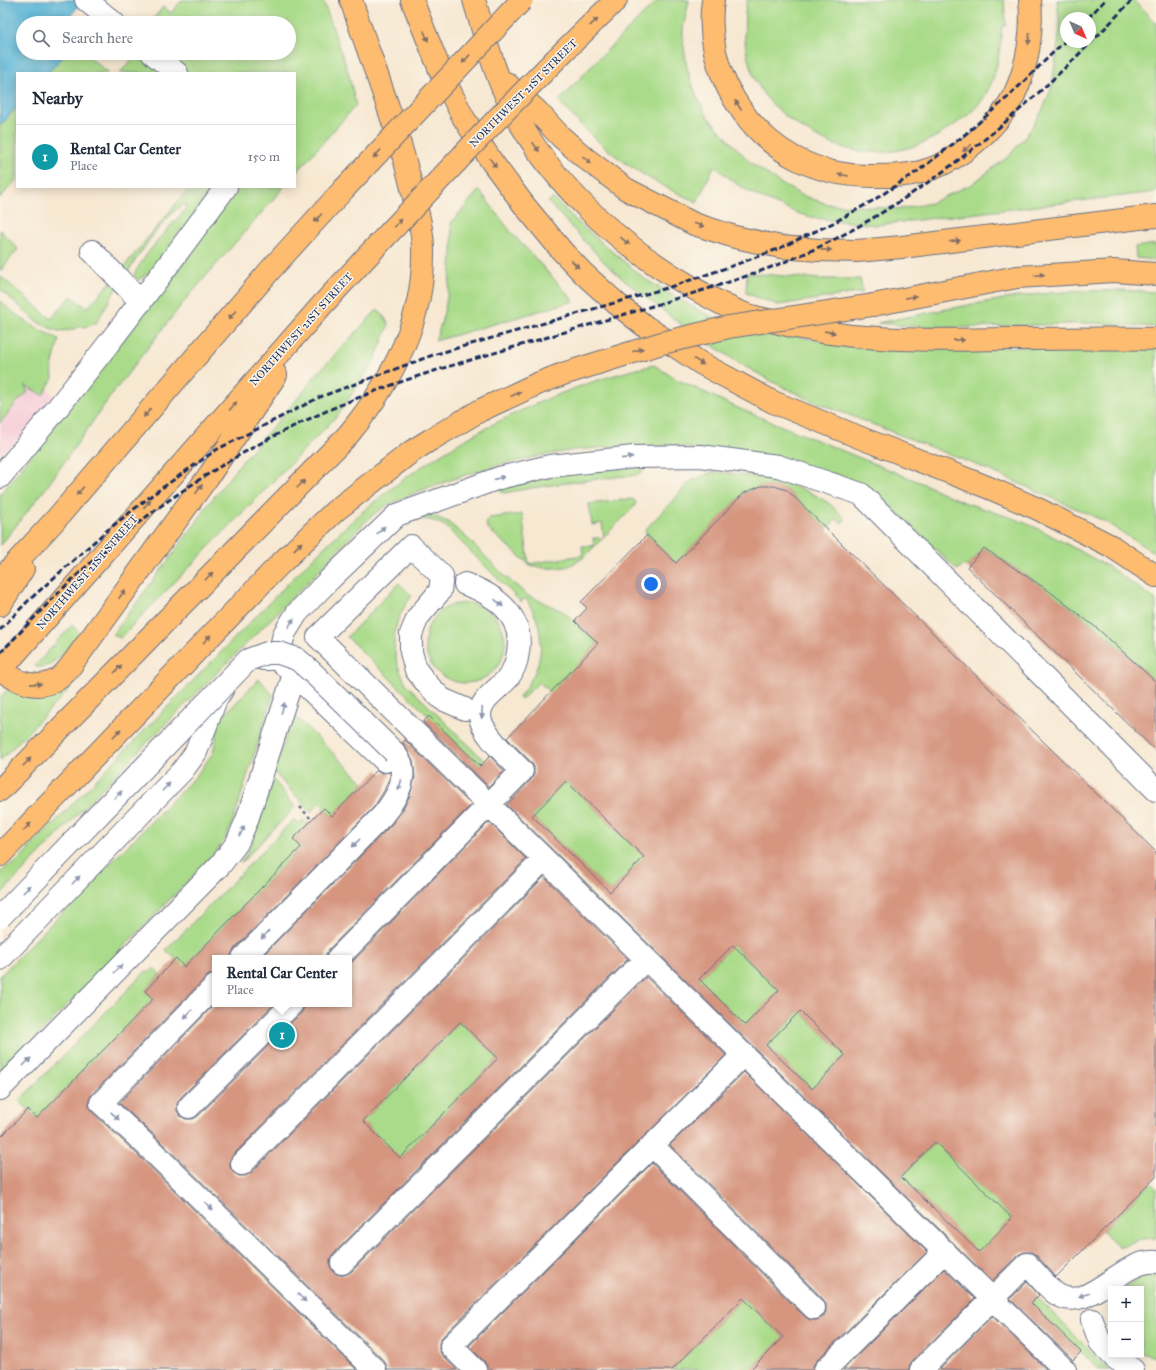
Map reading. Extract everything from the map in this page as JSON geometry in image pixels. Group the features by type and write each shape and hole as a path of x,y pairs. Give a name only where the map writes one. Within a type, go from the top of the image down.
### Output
{"main road":[{"path":"0,790 348,435 375,400 401,352 414,321 422,273 423,240 409,172 351,0"},
{"path":"412,0 445,82 463,117 492,162 528,211 562,251 584,274 646,327 702,364 773,402 987,487 1038,509 1111,546 1156,576"},
{"path":"474,0 497,76 511,107 527,135 547,162 592,213 642,256 669,274 709,297 743,313 782,324 827,332 878,338 926,341 1156,339"},
{"path":"0,580 57,518 272,268 344,189 522,0"},
{"name":"NORTHWEST 21ST STREET","path":"0,670 323,304 491,125 616,0"},
{"path":"713,0 711,24 712,37 722,75 726,85 748,119 776,146 789,155 817,168 850,176 885,176 921,172 944,163 967,148 998,118 1014,95 1020,81 1027,54 1031,21 1030,0"},
{"path":"497,76 538,112 560,136 626,190 694,224 735,237 773,245 819,250 857,251 1156,216"},
{"path":"0,855 279,565 324,521 352,496 411,452 481,410 513,394 563,374 662,343 729,327 873,305 1017,277 1114,271 1156,274"},
{"path":"0,670 18,680 35,686 51,682 65,673 76,660 210,474 323,304"},
{"path":"0,605 57,518"}],"lane":[{"path":"86,0 105,16"},
{"path":"160,60 175,72"},
{"path":"0,477 39,432 141,302 225,188"},
{"path":"92,251 141,302"},
{"path":"278,659 284,634 297,613 397,514 499,478 550,466 634,457 700,456 778,466 861,494 1156,790"},
{"path":"465,709 442,699 427,684 416,670 410,652 411,634 418,617 440,591 442,576 411,546 318,637 1065,1370"},
{"path":"341,955 522,771 487,734 480,716 483,704 508,678 517,662 520,644 517,627 508,611 495,599 480,589 465,584"},
{"path":"0,917 248,660 267,653 279,653 297,659 312,672 390,757"},
{"path":"0,959 183,770 196,752 216,698 231,679 246,666 264,658 278,659 390,757 400,762 403,773 401,784 394,800 383,815 246,955"},
{"path":"0,1089 221,864 237,843 247,820 294,674"},
{"path":"242,1164 544,859"},
{"path":"342,1263 646,959"},
{"path":"212,989 101,1103 146,1145 375,1370"},
{"path":"189,1107 289,1007"},
{"path":"475,1370 451,1346 744,1054"},
{"path":"652,1146 814,1308"},
{"path":"826,1370 945,1251"},
{"path":"921,1370 1027,1264 1056,1294 1068,1298 1085,1297 1134,1266 1156,1262"},
{"path":"1092,1320 1100,1342 1108,1351"},
{"path":"1115,1358 1133,1370"}],"path":[{"path":"300,807 312,820"}],"shaded area":[{"path":"0,331 56,399 0,460"}],"green space":[{"path":"182,0 323,0 348,72 356,105 296,173 296,72 186,72 171,60 296,60 296,16 156,16 163,7 171,13"},
{"path":"658,0 689,0 683,29 683,41 687,68 696,95 707,116 750,162 778,182 801,195 827,204 901,209 931,203 972,184 1009,156 1026,136 1042,111 1052,87 1060,28 1057,0 1133,0 1156,23 1156,192 876,225 815,218 800,214 759,197 738,185 714,166 697,202 638,172 590,134 559,101 597,60"},
{"path":"747,0 1004,0 1006,26 1002,26 998,61 990,86 986,94 975,108 951,127 932,138 913,146 894,151 875,152 856,150 837,145 818,137 787,117 765,96 757,83 749,63 747,53 745,42 745,11"},
{"path":"60,60 93,60 108,72 49,72"},
{"path":"131,60 148,60 163,72 121,72"},
{"path":"16,108 16,180 0,198 0,126"},
{"path":"189,188 212,188 159,266 140,279 133,277 148,253 182,213 186,207 185,204 170,215 145,246 127,274 124,269 127,263"},
{"path":"238,188 283,188 186,299 112,394 46,488 0,546 0,495 185,260"},
{"path":"479,190 511,232 574,301 435,341 444,314 447,299 452,251 451,223"},
{"path":"553,198 582,226 646,280 713,317 839,345 870,348 1156,346 1156,554 1104,521 979,466 808,399 739,363 679,323 625,281 603,261 548,202"},
{"path":"0,230 18,249 0,271"},
{"path":"1156,244 1156,260 1136,258 1135,247"},
{"path":"747,273 820,279 860,279 863,292 778,305 746,293"},
{"path":"0,276 51,319 71,296 87,308 112,281 122,279 96,323 86,327 59,331 39,323 0,289"},
{"path":"1124,290 1156,292 1156,327 1092,323 950,328 878,323 978,303 1039,294"},
{"path":"0,301 28,323 59,339 52,367 53,378 43,395 24,385 28,392 18,401 0,423"},
{"path":"378,309 389,325 374,361 338,415 120,638 113,634 239,465 304,391 314,377"},
{"path":"654,365 676,379 740,409 924,484 963,502 1018,520 1039,529 1109,567 1156,600 1156,682 1097,628 999,557 984,548 967,567 964,565 957,570 885,500 865,486 835,474 678,446 618,446 574,450 540,456 499,465 419,491 386,506 374,514 127,763 0,895 0,873 6,867 14,864 307,564 345,527 376,500 431,461 489,426 550,398 590,383 617,374"},
{"path":"635,467 642,469 643,471 630,476 574,482 503,493 500,491 503,488 563,474"},
{"path":"712,472 757,477 800,488 827,502 845,519 842,523 836,519 827,529 787,490 774,486 761,486 744,493 676,563 647,535 645,530 691,481"},
{"path":"631,499 634,500 636,503 633,508 604,537 602,523 592,525 589,504"},
{"path":"429,514 448,522 527,595 564,612 598,643 551,693 539,682 521,700 519,697 533,676 540,656 541,646 535,616 525,598 521,602 445,526 425,519 403,523"},
{"path":"522,514 529,564 583,555 582,546 594,546 593,538 603,538 583,558 569,566 560,568 544,568 530,565 488,529 486,524 489,518"},
{"path":"399,583 412,596 399,617 394,639 397,662 401,673 407,685 485,761 480,766 347,637"},
{"path":"465,603 480,606 493,615 502,628 505,643 502,658 493,671 480,680 465,683 450,680 437,671 428,658 425,643 428,628 437,615 450,606"},
{"path":"72,625 79,634 66,651 47,666 35,666"},
{"path":"81,677 0,761 0,697 11,688 35,696 43,696 67,687"},
{"path":"259,679 273,695 231,827 224,841 215,853 0,1074 0,976 197,775 213,753 220,719"},
{"path":"293,714 364,783 332,816 319,803 311,812 274,772"},
{"path":"273,779 295,807 241,863 252,843"},
{"path":"566,781 644,857 610,892 532,816"},
{"path":"294,819 299,824 304,820 308,824 293,839 301,847 184,967 166,950"},
{"path":"733,945 779,990 745,1025 699,979"},
{"path":"154,968 160,974 145,991 153,999 37,1118 19,1101 146,971 149,973"},
{"path":"800,1011 845,1055 812,1089 766,1045"},
{"path":"460,1022 498,1058 400,1158 363,1121"},
{"path":"935,1142 1012,1218 979,1253 901,1177"},
{"path":"1151,1183 1156,1188 1156,1238 1141,1239 1119,1247 1103,1231"},
{"path":"1156,1275 1156,1357 1144,1354 1144,1286 1128,1286 1138,1279"},
{"path":"1037,1297 1110,1370 1100,1370 1031,1304"},
{"path":"743,1298 783,1337 750,1370 672,1370"}],"water":[{"path":"0,0 84,0 72,14 72,16 16,16 16,60 60,60 49,72 16,72 16,108 0,126"}],"building":[{"path":"761,486 774,486 787,490 1156,852 1156,1177 1056,1277 1036,1255 1031,1252 1024,1252 1018,1255 992,1281 507,805 531,780 534,774 534,767 531,762 507,738 598,643 575,621 587,608 581,602 647,535 676,563 744,493","holes":["566,781 644,857 610,892 532,816","733,945 779,990 745,1025 699,979","800,1011 845,1055 812,1089 766,1045","935,1142 1012,1218 979,1252 901,1177"]},
{"path":"984,548 1049,591 1098,629 1156,682 1156,751 967,567"},
{"path":"429,716 480,766 490,756 504,771 489,787 423,722"},
{"path":"405,740 471,805 329,949 326,955 263,955 392,824 402,811 410,795 415,777 413,760 403,743"},
{"path":"377,770 382,773 390,772 390,776 384,791 374,807 234,949 231,955 212,955 212,974 206,977 92,1094 89,1100 89,1107 92,1112 137,1154 357,1370 0,1370 0,1138 28,1109 37,1118 153,999 145,991 176,958 184,967 301,847 293,839 324,808 332,816"},
{"path":"489,822 526,859 233,1155 230,1160 230,1167 234,1173 239,1176 245,1176 251,1173 544,877 628,959 333,1254 330,1259 330,1266 333,1272 339,1275 345,1275 351,1272 646,977 726,1055 442,1337 439,1343 439,1350 457,1370 387,1370 387,1366 384,1361 155,1136 119,1103 212,1007 271,1007 180,1098 177,1104 177,1111 180,1116 186,1119 193,1119 198,1116 301,1013 304,1008 352,1007 352,962","holes":["460,1022 498,1058 400,1158 363,1121"]},
{"path":"744,1072 927,1252 816,1361 813,1366 813,1370 750,1370 783,1337 743,1298 672,1370 487,1370 487,1366 484,1361 469,1346 652,1163 805,1317 810,1320 817,1320 823,1317 826,1311 826,1305 823,1299 670,1145"},
{"path":"944,1269 975,1299 912,1361 909,1366 909,1370 843,1370"},
{"path":"1027,1282 1039,1295 1031,1303 1081,1352 1073,1360 1010,1299"},
{"path":"992,1316 1047,1370 939,1370"}],"railway":[{"path":"1094,12 1105,0"},
{"path":"0,653 75,577 107,548 141,521 212,471 288,429 328,410 417,376 721,285 760,271 799,256 837,238 879,215 919,189 994,131 1065,68 1132,0"},
{"path":"0,630 28,601 105,532 152,495 216,450 320,397 433,355 670,287 778,249 835,222 874,200 918,171 962,137 1008,97 1060,46"}],"place":[{"name":"Rental Car Center","path":"282,1035"}]}
